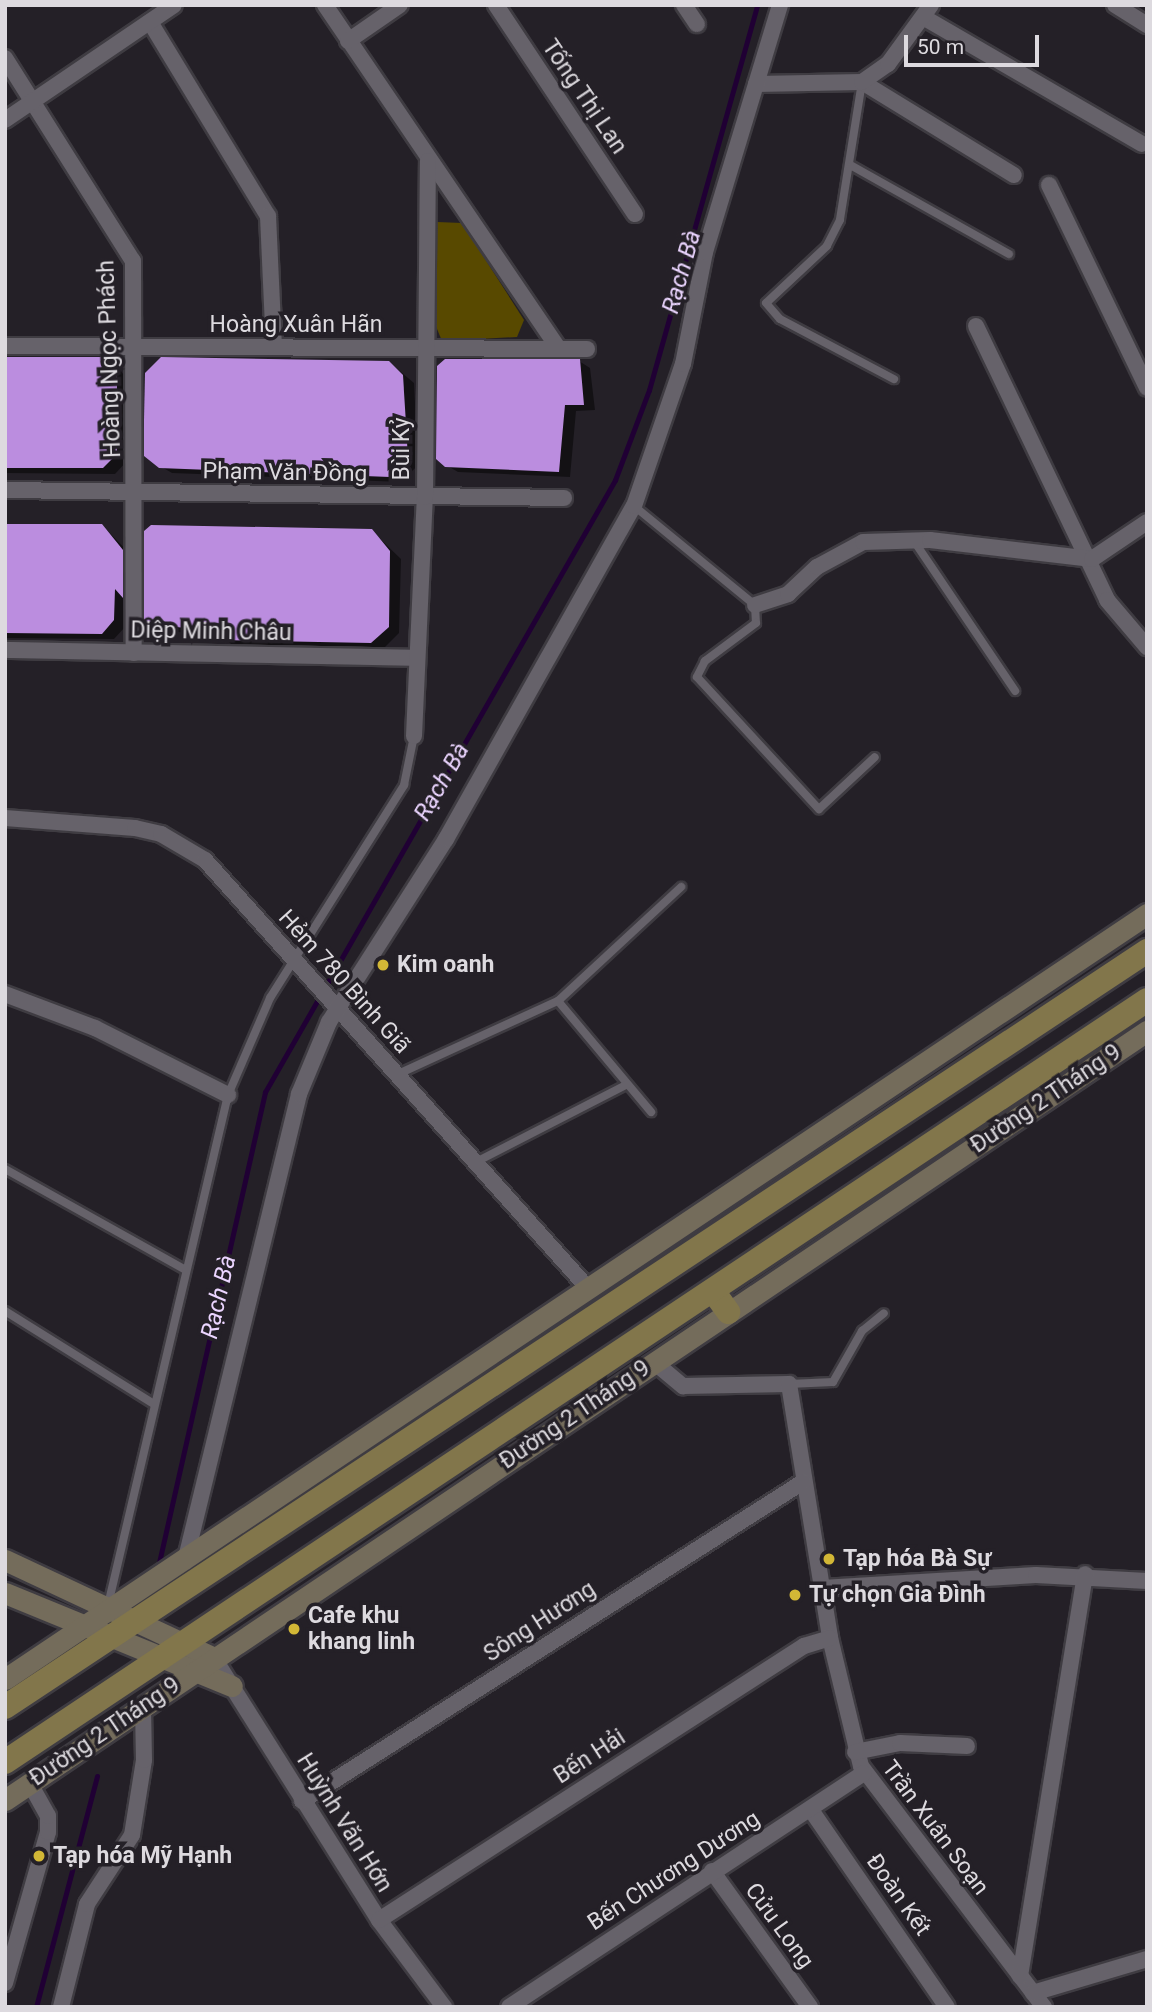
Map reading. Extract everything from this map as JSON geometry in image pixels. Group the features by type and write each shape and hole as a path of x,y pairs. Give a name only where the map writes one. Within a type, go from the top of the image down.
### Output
{"main road":[{"path":"5,1707 689,1237 1147,914"},
{"path":"5,1679 107,1608 185,1562 589,1288 689,1237 1147,951"},
{"name":"Đường 2 Tháng 9","path":"5,1762 1147,1000"},
{"name":"Đường 2 Tháng 9","path":"5,1800 1147,1031"},
{"path":"713,1291 728,1312"},
{"path":"5,1560 214,1658"},
{"path":"5,1593 232,1686"}],"street":[{"path":"5,120 174,5"},
{"path":"325,5 428,161 559,349"},
{"path":"348,41 400,5"},
{"name":"Tống Thị Lan","path":"496,5 635,214"},
{"path":"684,5 696,24"},
{"path":"185,1562 299,1094 338,1008 446,839 634,506 683,364 705,252 780,5"},
{"path":"1115,5 1147,25"},
{"path":"862,82 888,64 927,11 1142,144"},
{"path":"150,22 268,216 274,347"},
{"name":"Hoàng Ngọc Phách","path":"5,58 125,239 133,261 137,494 134,653"},
{"path":"756,84 862,82 1014,175"},
{"name":"Bùi Kỷ","path":"414,736 415,658 425,497 428,161"},
{"path":"1049,185 1147,388"},
{"path":"976,326 1092,559 1107,600 1147,647"},
{"name":"Hoàng Xuân Hãn","path":"5,346 587,349"},
{"name":"Phạm Văn Đồng","path":"5,491 564,498"},
{"path":"755,605 788,594 817,567 863,542 912,539 1092,559 1147,522"},
{"name":"Diệp Minh Châu","path":"5,650 415,658"},
{"name":"Hẻm 780 Bình Giã","path":"5,818 113,824 162,834 205,860 589,1288"},
{"path":"5,994 95,1028 228,1095"},
{"path":"654,1362 683,1386 789,1384"},
{"name":"Trần Xuân Soạn","path":"789,1384 830,1638 855,1752 864,1773 1044,2007"},
{"name":"Sông Hương","path":"302,1801 803,1482"},
{"path":"822,1588 1085,1574 1147,1581"},
{"path":"1020,1976 1085,1574"},
{"name":"Bến Hải","path":"379,1920 804,1646 830,1638"},
{"name":"Huỳnh Văn Hớn","path":"214,1658 379,1920 444,2007"},
{"path":"61,2007 87,1904 132,1835 144,1760 143,1706"},
{"path":"855,1752 900,1743 967,1746"},
{"name":"Bến Chương Dương","path":"509,2007 864,1773"},
{"path":"5,1983 47,1832 48,1816 30,1783"},
{"name":"Đoàn Kết","path":"811,1810 947,2007"},
{"name":"Cửu Long","path":"712,1871 810,2007"},
{"path":"1033,1993 1147,1959"}],"lane":[{"path":"862,82 852,166 827,246 766,303 780,319 894,379"},
{"path":"852,166 1009,254"},
{"path":"634,506 755,605 756,623 705,660 697,677 819,809 875,757"},
{"path":"912,539 1015,691"},
{"path":"107,1608 184,1269 228,1095 270,998 404,785 414,736"},
{"path":"396,1075 558,1001 681,887"},
{"path":"558,1001 651,1112"},
{"path":"476,1162 626,1085"},
{"path":"5,1169 184,1269"},
{"path":"5,1311 153,1404"},
{"path":"789,1384 833,1382 862,1331 884,1313"}],"shaded area":[{"path":"437,222 462,223 524,320 517,337 442,341 435,324"}],"building":[{"path":"5,357 107,357 117,374 117,454 103,468 5,468"},
{"path":"161,357 389,361 403,375 408,458 390,477 159,468 144,456 144,420 145,373"},
{"path":"445,359 580,359 584,405 565,405 559,472 445,467 436,459 437,366"},
{"path":"5,524 102,524 123,550 123,598 115,589 114,620 102,634 5,633"},
{"path":"151,525 372,529 390,551 389,627 371,643 221,640 213,630 150,625 144,619 144,531"}],"waterway":[{"name":"Rạch Bà","path":"158,1567 265,1092 615,480 649,390 757,5"},
{"path":"36,2007 97,1776"}],"place":[{"name":"Kim oanh","path":"383,965"},
{"name":"Tạp hóa Bà Sự","path":"829,1559"},
{"name":"Tự chọn Gia Đình","path":"795,1595"},
{"name":"Cafe khu khang linh","path":"294,1629"},
{"name":"Tạp hóa Mỹ Hạnh","path":"39,1856"}]}
